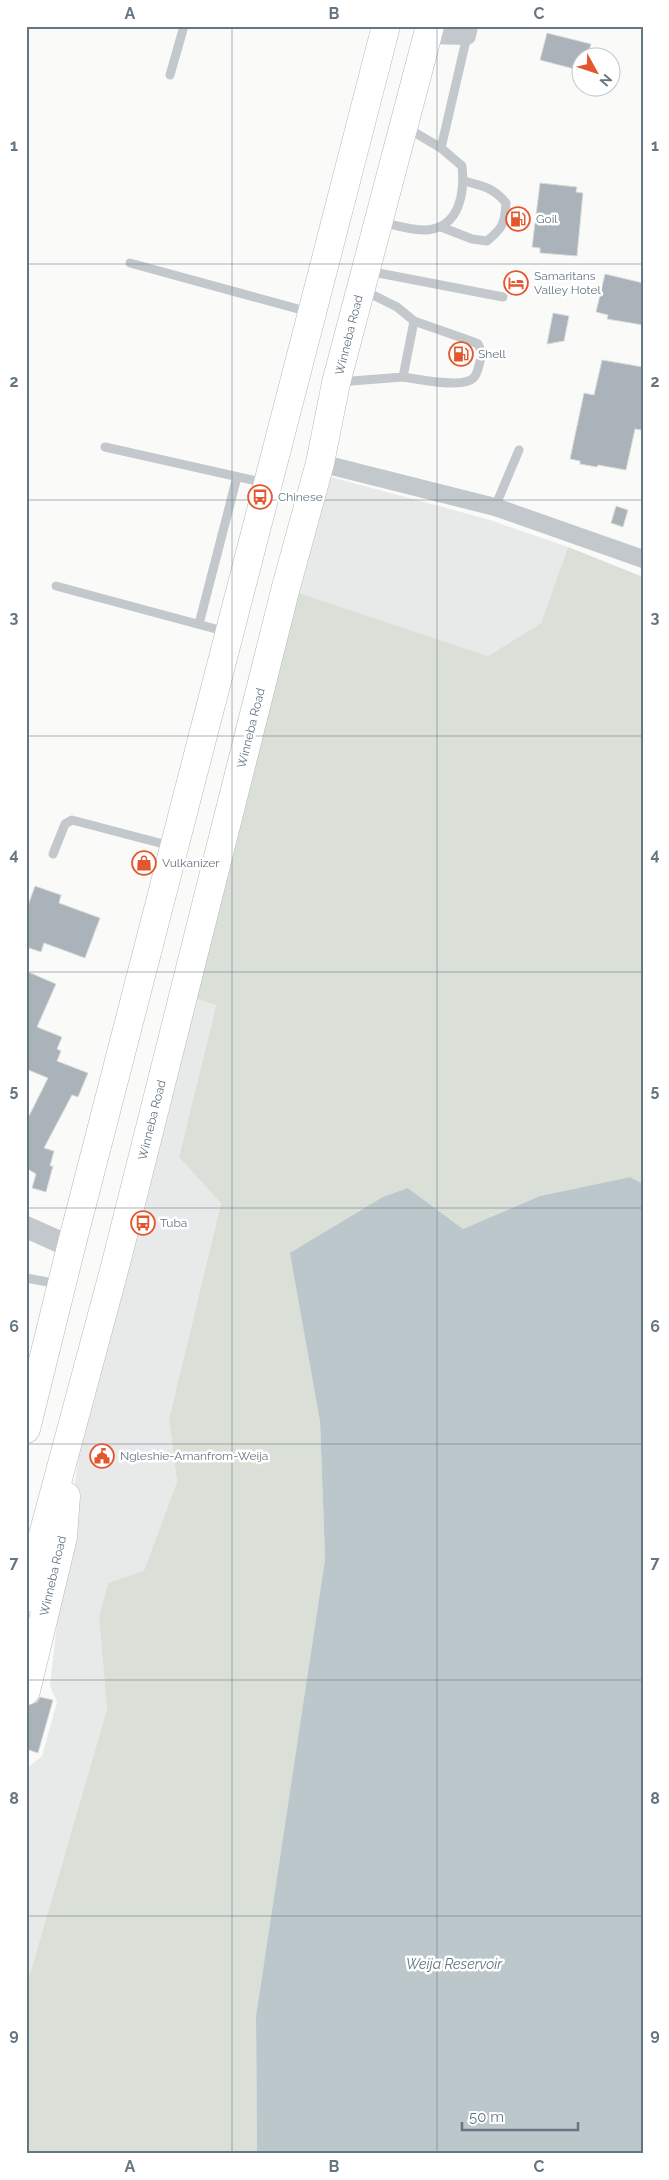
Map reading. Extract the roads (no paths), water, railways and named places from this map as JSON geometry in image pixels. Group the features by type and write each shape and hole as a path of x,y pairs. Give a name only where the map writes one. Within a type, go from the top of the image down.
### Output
{"highway":[{"path":"26,1429 71,1246 386,26"},
{"name":"Winneba Road","path":"26,1598 116,1263 286,587 320,463 336,383 429,31"},
{"path":"243,578 286,587"},
{"name":"Winneba Road","path":"26,1640 55,1525 71,1429"},
{"name":"Winneba Road","path":"26,1691 63,1537 71,1429"}],"street":[{"path":"429,31 468,31"},
{"path":"320,463 496,507 643,559"},
{"path":"26,1227 71,1246"}],"lane":[{"path":"170,75 184,26"},
{"path":"441,148 468,31"},
{"path":"378,222 426,230 440,227 452,217 463,196 462,166 441,148 403,126"},
{"path":"440,227 472,239 488,241 500,231 505,220 506,203 500,195 487,187 464,181"},
{"path":"130,263 312,313"},
{"path":"363,280 503,296"},
{"path":"336,383 403,377 459,384 475,377 482,353 478,344 414,321 363,280"},
{"path":"403,377 414,321"},
{"path":"105,446 268,484"},
{"path":"496,507 519,450"},
{"path":"199,624 237,477"},
{"path":"56,586 229,632"},
{"path":"52,854 65,824 72,820 174,847"},
{"path":"26,1278 62,1284"}],"water":[{"name":"Weija Reservoir","path":"630,1177 643,1184 643,2154 257,2154 256,2016 325,1559 320,1421 290,1253 383,1197 408,1188 463,1229 540,1196"}],"place":[{"name":"Goil","path":"518,219"},
{"name":"Samaritans Valley Hotel","path":"516,283"},
{"name":"Shell","path":"461,354"},
{"name":"Chinese","path":"260,497"},
{"name":"Vulkanizer","path":"144,863"},
{"name":"Tuba","path":"143,1223"},
{"name":"Ngleshie-Amanfrom-Weija","path":"102,1456"}]}
